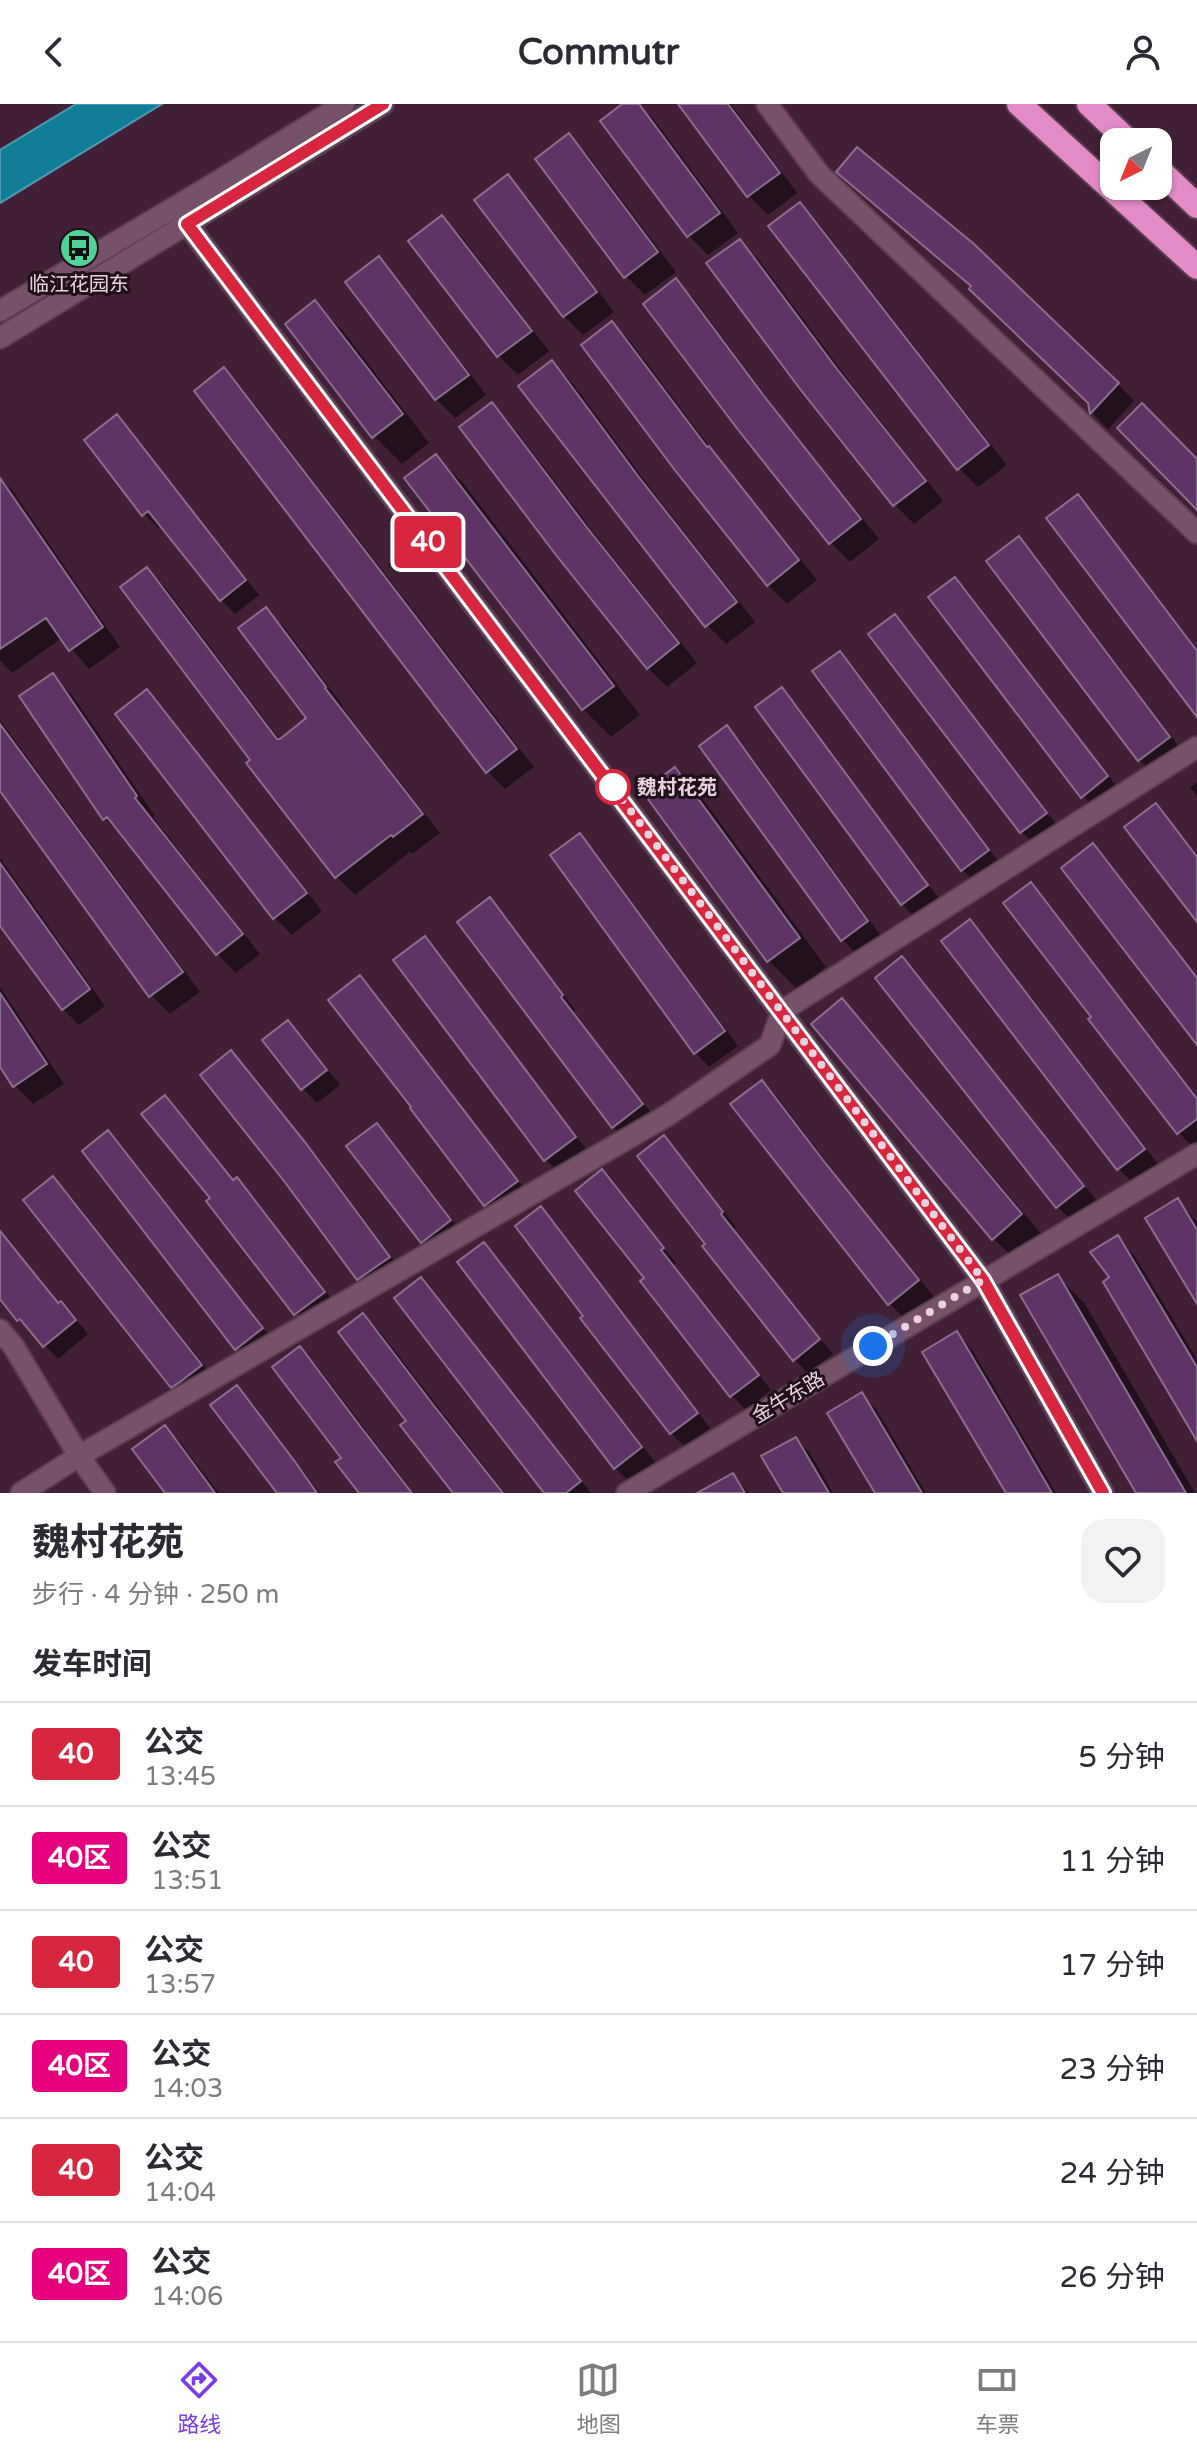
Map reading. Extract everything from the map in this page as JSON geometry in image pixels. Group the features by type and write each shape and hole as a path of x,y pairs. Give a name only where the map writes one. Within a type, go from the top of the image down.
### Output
{"highway":[{"path":"1019,104 1197,267"},
{"path":"1089,104 1114,128"},
{"path":"1172,182 1197,206"}],"street":[{"path":"0,338 344,104"},
{"path":"0,311 183,215 383,104"},
{"path":"767,104 819,174 1197,533"},
{"path":"183,215 983,1280 1103,1493"},
{"path":"21,1493 79,1456 668,1115 770,1045 782,1011 1197,747"},
{"name":"金牛东路","path":"627,1493 1197,1154"},
{"path":"0,1330 14,1347 79,1456 105,1493"}],"water":[{"path":"76,104 162,104 0,203 0,150"}],"building":[{"path":"622,104 639,104 720,213 687,237 600,121"},
{"path":"678,104 728,104 780,173 747,197"},
{"path":"569,133 658,252 624,278 535,159"},
{"path":"857,147 974,244 1119,383 1090,414 1088,403 969,289 971,286 836,172"},
{"path":"508,174 597,292 563,317 474,200"},
{"path":"800,202 989,445 957,470 768,226"},
{"path":"442,215 532,331 497,357 408,241"},
{"path":"740,239 926,481 893,506 706,263"},
{"path":"379,256 469,375 435,400 345,282"},
{"path":"676,278 861,519 829,544 643,304"},
{"path":"315,300 403,414 372,438 285,324"},
{"path":"612,321 707,447 799,560 767,586 581,345"},
{"path":"552,360 737,602 705,627 518,386"},
{"path":"224,367 517,749 486,773 194,391"},
{"path":"492,402 679,643 647,669 459,427"},
{"path":"1142,403 1197,459 1197,510 1117,428"},
{"path":"117,414 246,580 220,601 148,511 142,516 84,440"},
{"path":"436,454 614,686 582,710 404,478"},
{"path":"0,478 103,627 69,651 46,618 0,649"},
{"path":"1078,494 1197,651 1197,717 1046,518"},
{"path":"1019,536 1170,737 1138,761 986,561"},
{"path":"147,567 280,739 306,718 238,628 266,607 423,814 335,878 246,763 250,760 120,587"},
{"path":"955,577 1108,776 1081,798 928,597"},
{"path":"895,614 1047,813 1020,833 868,634"},
{"path":"840,651 989,850 961,871 812,671"},
{"path":"53,673 137,796 135,798 243,934 216,955 107,817 103,820 19,696"},
{"path":"782,687 928,885 901,905 755,707"},
{"path":"147,689 307,893 273,919 115,714"},
{"path":"0,724 183,972 149,997 0,791"},
{"path":"727,725 868,921 841,941 699,746"},
{"path":"675,767 800,938 767,962 642,791"},
{"path":"1156,803 1197,857 1197,922 1124,827"},
{"path":"580,833 725,1031 694,1054 550,855"},
{"path":"1093,843 1197,978 1197,1045 1061,868"},
{"path":"0,863 90,989 62,1010 0,926"},
{"path":"1031,882 1197,1099 1197,1119 1177,1134 1003,903"},
{"path":"490,897 643,1104 612,1128 457,922"},
{"path":"970,919 1145,1149 1117,1170 941,941"},
{"path":"425,936 576,1137 544,1161 393,960"},
{"path":"902,956 1084,1186 1056,1208 875,978"},
{"path":"360,975 518,1181 484,1206 328,1000"},
{"path":"0,993 47,1064 13,1087 0,1067"},
{"path":"842,998 1022,1214 992,1240 811,1024"},
{"path":"288,1020 327,1070 301,1090 262,1040"},
{"path":"231,1050 305,1142 390,1257 357,1280 200,1075"},
{"path":"762,1080 919,1280 888,1305 730,1104"},
{"path":"165,1095 233,1180 237,1177 325,1292 294,1315 206,1201 210,1198 141,1114"},
{"path":"377,1123 451,1220 421,1243 346,1146"},
{"path":"108,1130 263,1328 235,1350 82,1151"},
{"path":"664,1135 723,1212 721,1214 820,1339 793,1361 702,1246 705,1244 637,1156"},
{"path":"602,1169 759,1375 730,1397 640,1281 644,1278 575,1191"},
{"path":"53,1176 202,1365 171,1388 23,1200"},
{"path":"1178,1198 1197,1230 1197,1304 1145,1218"},
{"path":"541,1206 698,1413 670,1434 580,1318 583,1316 515,1226"},
{"path":"0,1231 58,1303 61,1301 76,1320 43,1347 0,1299"},
{"path":"1118,1235 1197,1367 1197,1441 1103,1282 1109,1277 1090,1252"},
{"path":"484,1242 642,1447 614,1469 457,1262"},
{"path":"1058,1274 1186,1493 1136,1493 1020,1295"},
{"path":"421,1277 581,1481 566,1493 544,1493 394,1298"},
{"path":"363,1313 503,1493 453,1493 400,1425 406,1421 338,1332"},
{"path":"957,1331 1052,1493 1006,1493 922,1352"},
{"path":"300,1346 412,1493 359,1493 335,1462 341,1458 272,1367"},
{"path":"237,1385 317,1493 277,1493 210,1405"},
{"path":"862,1392 922,1493 875,1493 827,1413"},
{"path":"165,1425 215,1493 165,1493 132,1449"},
{"path":"796,1437 829,1493 783,1493 761,1456"},
{"path":"733,1473 745,1493 697,1493"}],"bus line":[{"name":"40","path":"383,104 187,224 983,1280 1103,1493"}],"place":[{"name":"临江花园东","path":"79,248"},
{"name":"魏村花苑","path":"613,787"}],"route":[{"path":"613,787 609,782 983,1280 873,1346"}]}
